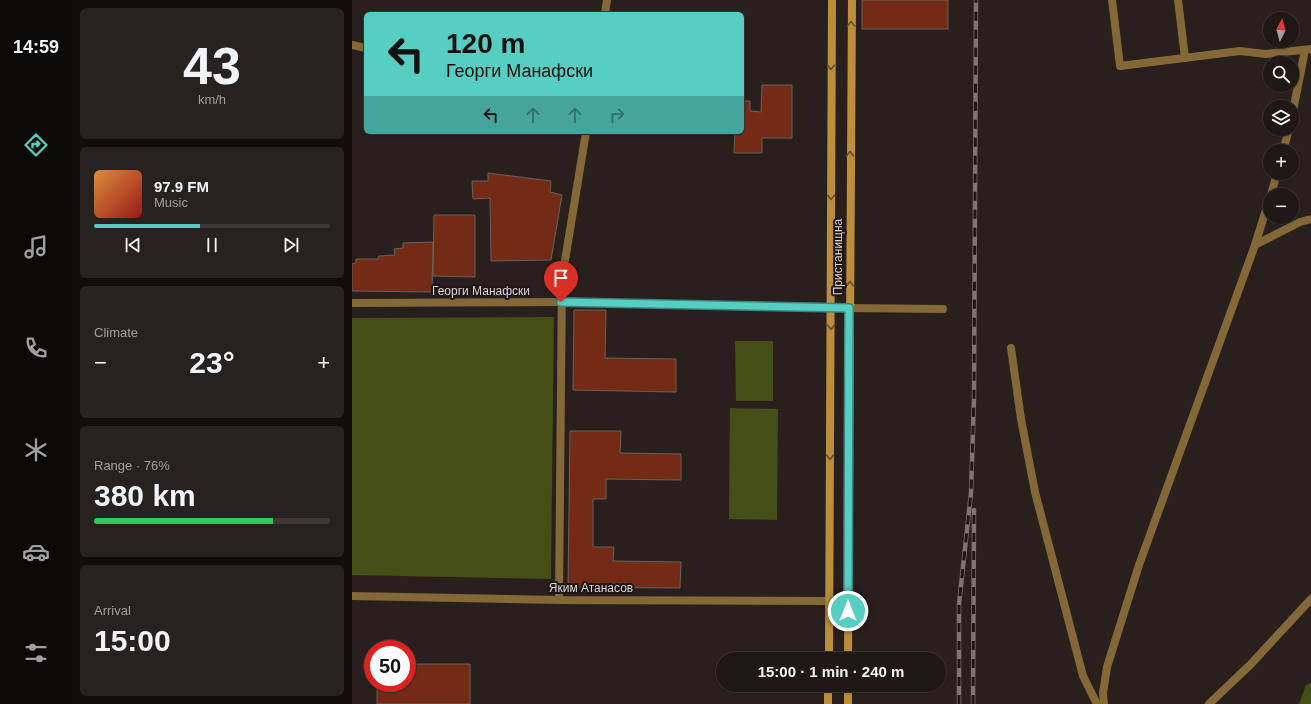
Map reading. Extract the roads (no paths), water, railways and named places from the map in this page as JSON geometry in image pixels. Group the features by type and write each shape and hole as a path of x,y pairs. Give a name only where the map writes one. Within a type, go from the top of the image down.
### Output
{"main road":[{"name":"Пристанищна","path":"829,652 832,0"},
{"name":"Пристанищна","path":"848,652 852,0"},
{"path":"828,692 828,704"},
{"path":"848,692 848,704"}],"street":[{"path":"605,12 607,0"},
{"path":"1112,0 1120,66 1240,50 1266,54 1308,50 1296,100"},
{"path":"1178,0 1185,58"},
{"path":"352,45 364,48"},
{"path":"558,600 562,279 586,134"},
{"path":"1104,704 1103,693 1107,667 1139,565 1255,245 1263,219"},
{"path":"1255,245 1300,222 1311,219"},
{"name":"Георги Манафски","path":"352,303 561,302 943,309"},
{"path":"1011,348 1021,419 1035,492 1083,676 1097,704"},
{"name":"Яким Атанасов","path":"352,596 558,600 829,601"},
{"path":"1209,704 1251,664 1311,599"}],"railway":[{"path":"959,704 959,604 971,493 974,398 976,0"},
{"path":"973,704 974,510"}]}
